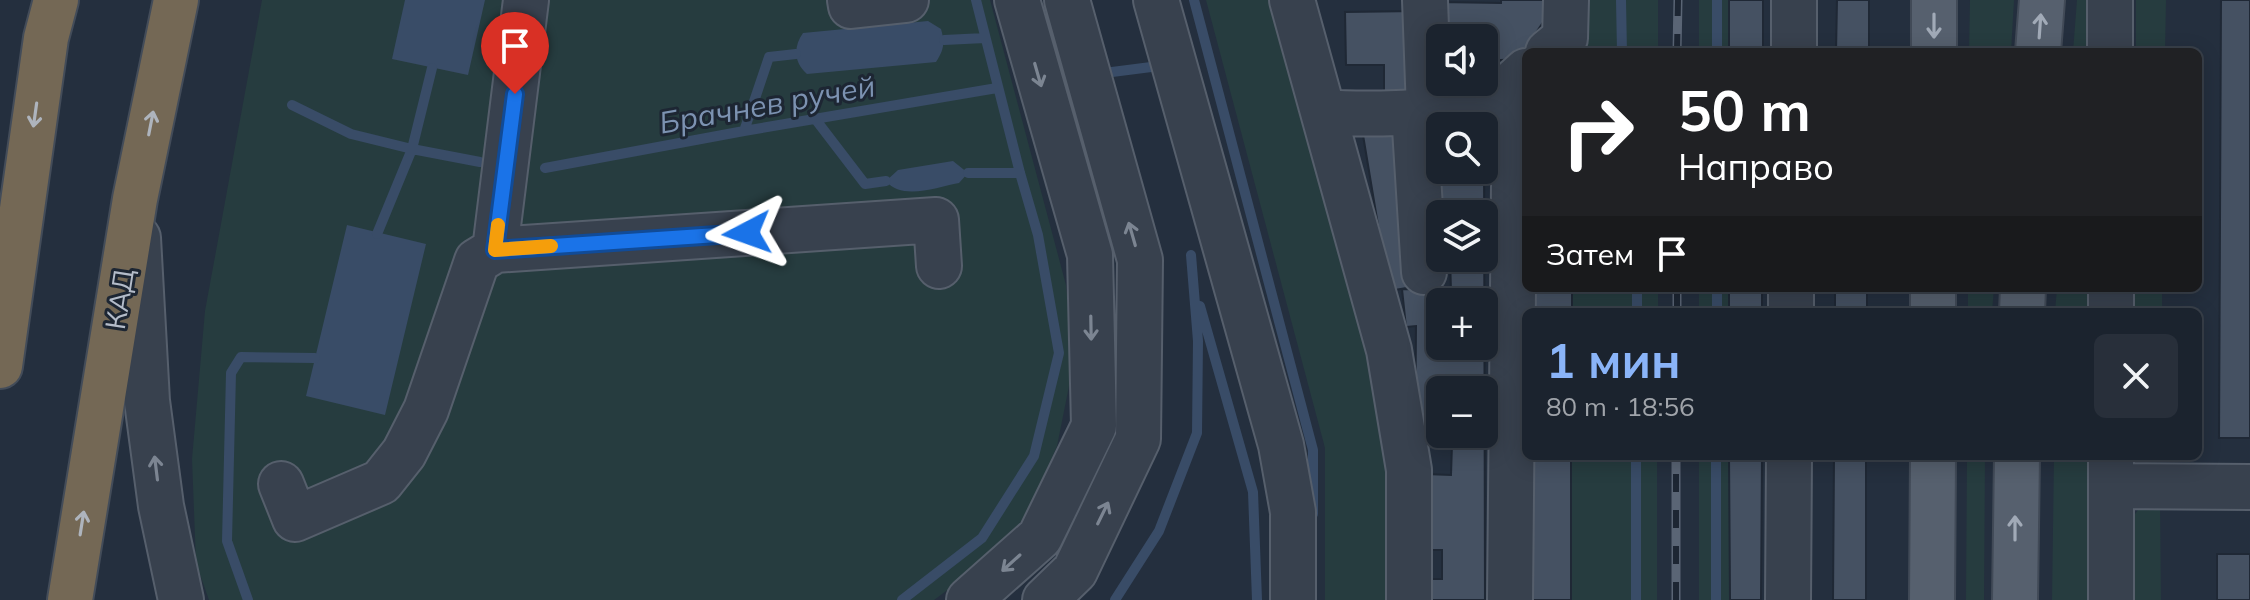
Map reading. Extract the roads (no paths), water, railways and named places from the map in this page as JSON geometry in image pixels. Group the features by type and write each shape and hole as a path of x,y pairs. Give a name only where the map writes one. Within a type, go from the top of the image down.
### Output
{"highway":[{"path":"0,366 46,38 56,0"},
{"name":"КАД","path":"70,600 135,199 176,0"}],"main road":[{"path":"1934,0 1934,48"},
{"path":"2038,48 2042,0"},
{"path":"1932,600 1933,460"},
{"path":"2015,600 2017,460"}],"street":[{"path":"495,250 526,0"},
{"path":"850,0 851,6 906,0"},
{"path":"969,600 1040,537 1094,426 1090,255 1017,0"},
{"path":"1045,600 1075,571 1138,439 1140,260 1067,0"},
{"path":"1156,0 1281,445 1293,512 1293,600"},
{"path":"1292,0 1389,350 1409,470 1409,600"},
{"path":"1424,272 1422,112 1425,0"},
{"path":"1553,48 1565,38 1566,0"},
{"path":"1794,0 1794,48"},
{"path":"2110,0 2110,48"},
{"path":"1324,112 1422,112 1520,88 1510,600"},
{"path":"135,199 147,401 161,506 181,600"},
{"path":"281,484 295,519 381,482 404,453 426,410 477,261 495,250 936,220 939,266"},
{"path":"1788,600 1789,460"},
{"path":"2111,600 2111,471 2250,487"}],"water":[{"path":"405,0 485,0 468,75 392,59"},
{"path":"928,21 941,29 942,34 943,46 936,62 807,74 797,60 798,44 803,33"},
{"path":"953,161 968,173 959,183 910,191 893,187 886,181 898,170"},
{"path":"347,225 426,244 385,415 306,396"}],"waterway":[{"path":"902,600 982,538 1034,456 1059,353 1038,235 976,0"},
{"path":"1194,0 1313,450 1313,514"},
{"path":"1621,0 1622,48"},
{"path":"1717,0 1717,48"},
{"path":"944,40 985,38"},
{"path":"744,131 769,57 796,54"},
{"name":"Брачнев ручей","path":"1112,72 1159,66"},
{"path":"377,234 412,149 432,68"},
{"name":"Брачнев ручей","path":"545,168 997,88"},
{"name":"Брачнев ручей","path":"292,105 351,134 480,162"},
{"path":"816,120 865,184 886,181"},
{"path":"968,173 1020,173"},
{"path":"1115,600 1159,531 1197,433 1198,341 1191,255"},
{"path":"1637,292 1637,308"},
{"path":"1717,292 1717,308"},
{"path":"1200,306 1253,492 1257,600"},
{"path":"248,600 227,541 231,373 241,357 315,358"},
{"path":"1636,460 1636,600"},
{"path":"1716,460 1716,600"}],"railway":[{"path":"1677,48 1678,0"},
{"path":"1677,292 1677,308"},
{"path":"1676,460 1676,600"}]}
